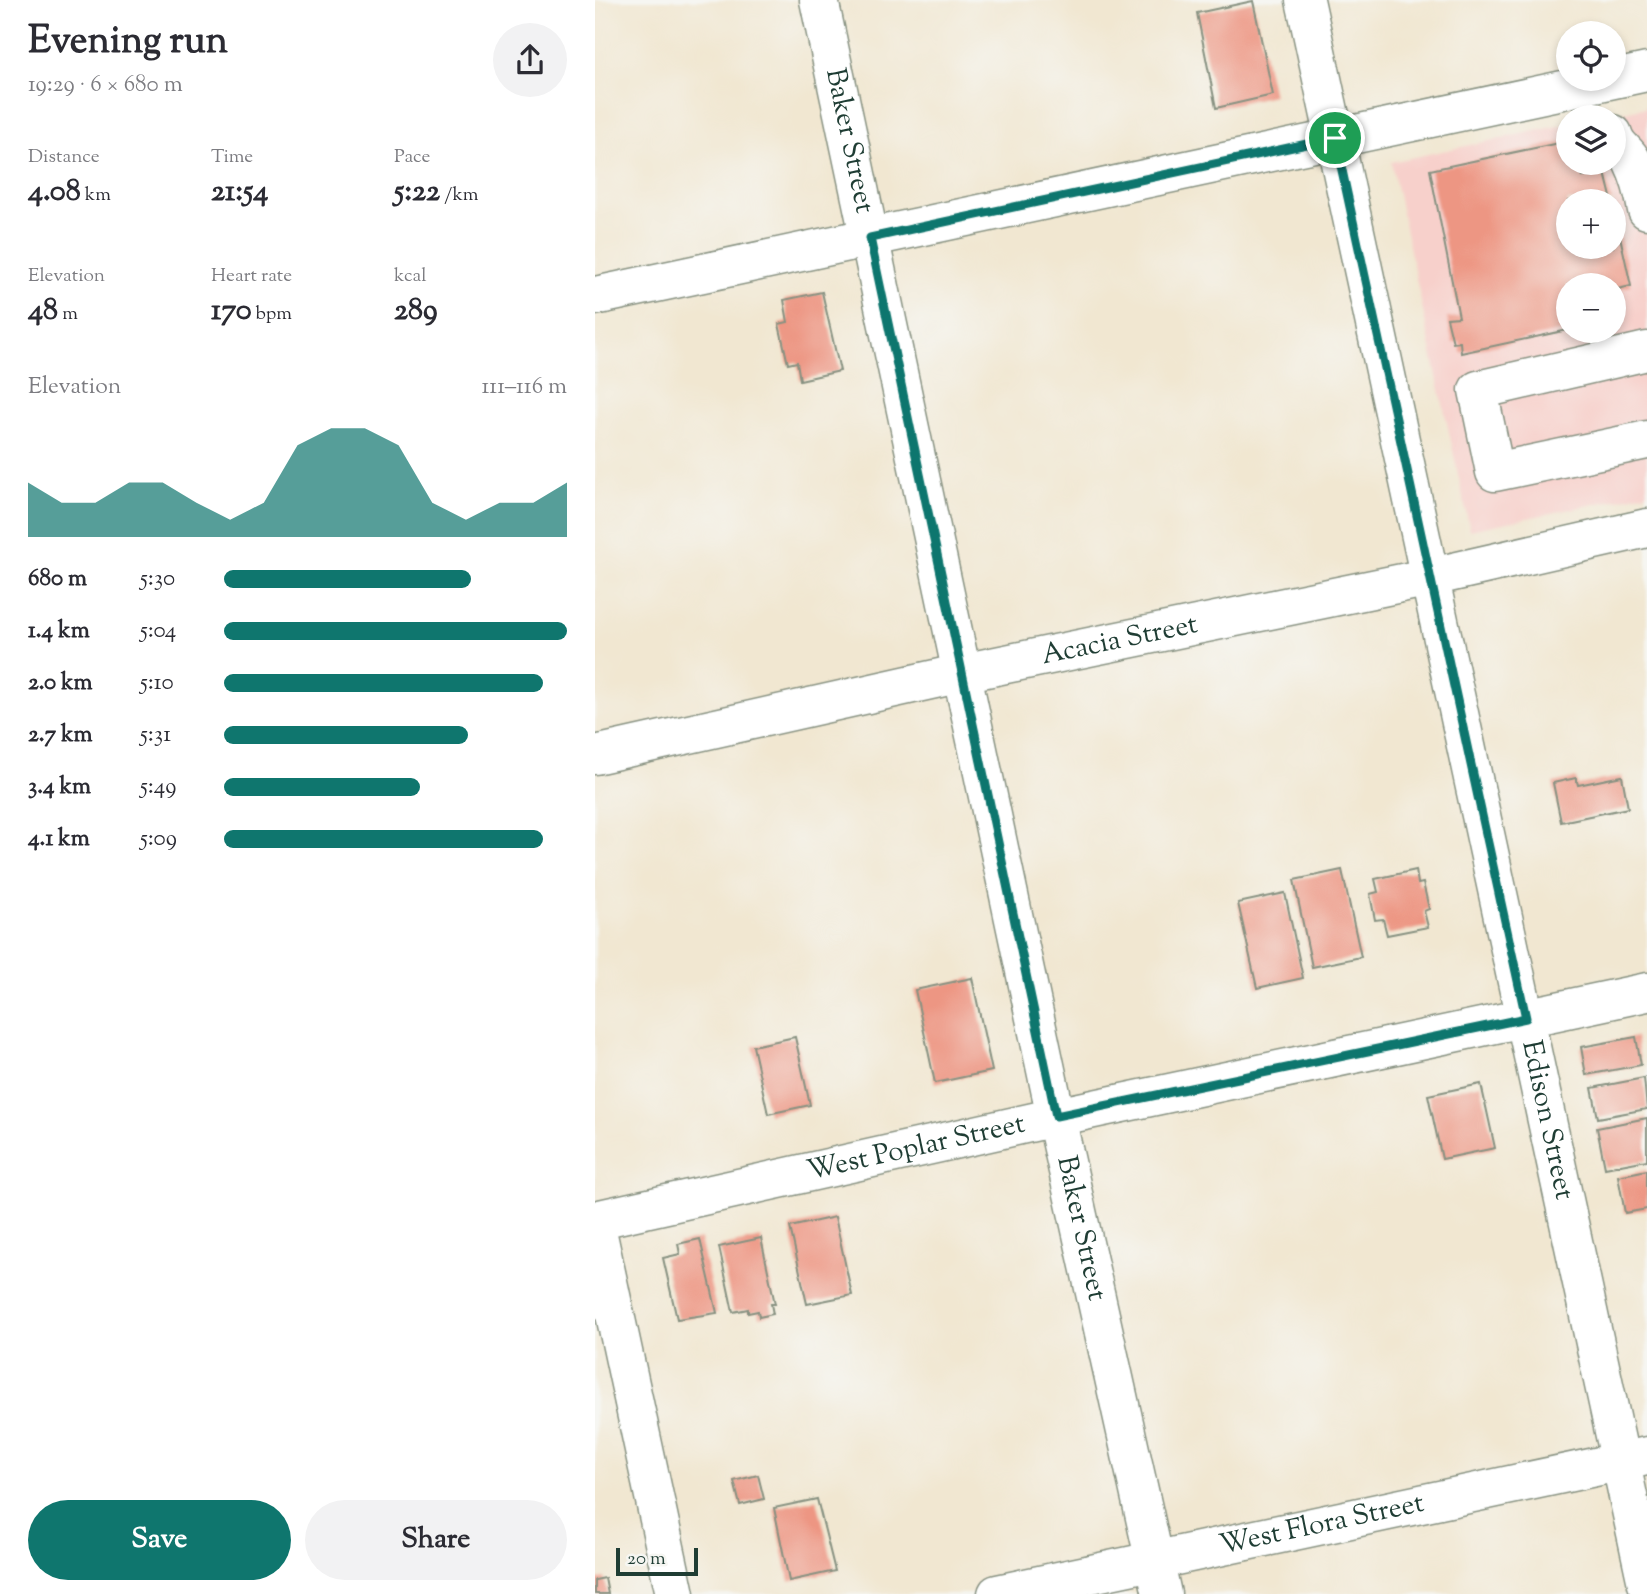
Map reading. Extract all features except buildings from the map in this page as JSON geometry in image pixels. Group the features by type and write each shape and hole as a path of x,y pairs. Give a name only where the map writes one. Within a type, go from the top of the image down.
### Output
{"street":[{"name":"Baker Street","path":"818,0 1056,1116 1159,1577"},
{"name":"Edison Street","path":"1305,0 1526,1018 1634,1458 1647,1584"},
{"path":"595,296 1335,138 1606,99 1647,72"},
{"path":"1630,149 1647,210"},
{"path":"1647,351 1478,390 1495,472 1647,440"},
{"name":"Acacia Street","path":"595,755 962,673 1430,577 1647,528"},
{"name":"West Poplar Street","path":"595,1220 1056,1116 1647,992"},
{"path":"595,1220 675,1594"},
{"name":"West Flora Street","path":"997,1594 1159,1577 1634,1458"}],"shaded area":[{"path":"1647,107 1647,493 1470,530 1391,162 1556,127 1556,175 1626,175 1626,112"}],"route":[{"path":"1335,138 1526,1018 1056,1116 870,238 1335,138"}]}
